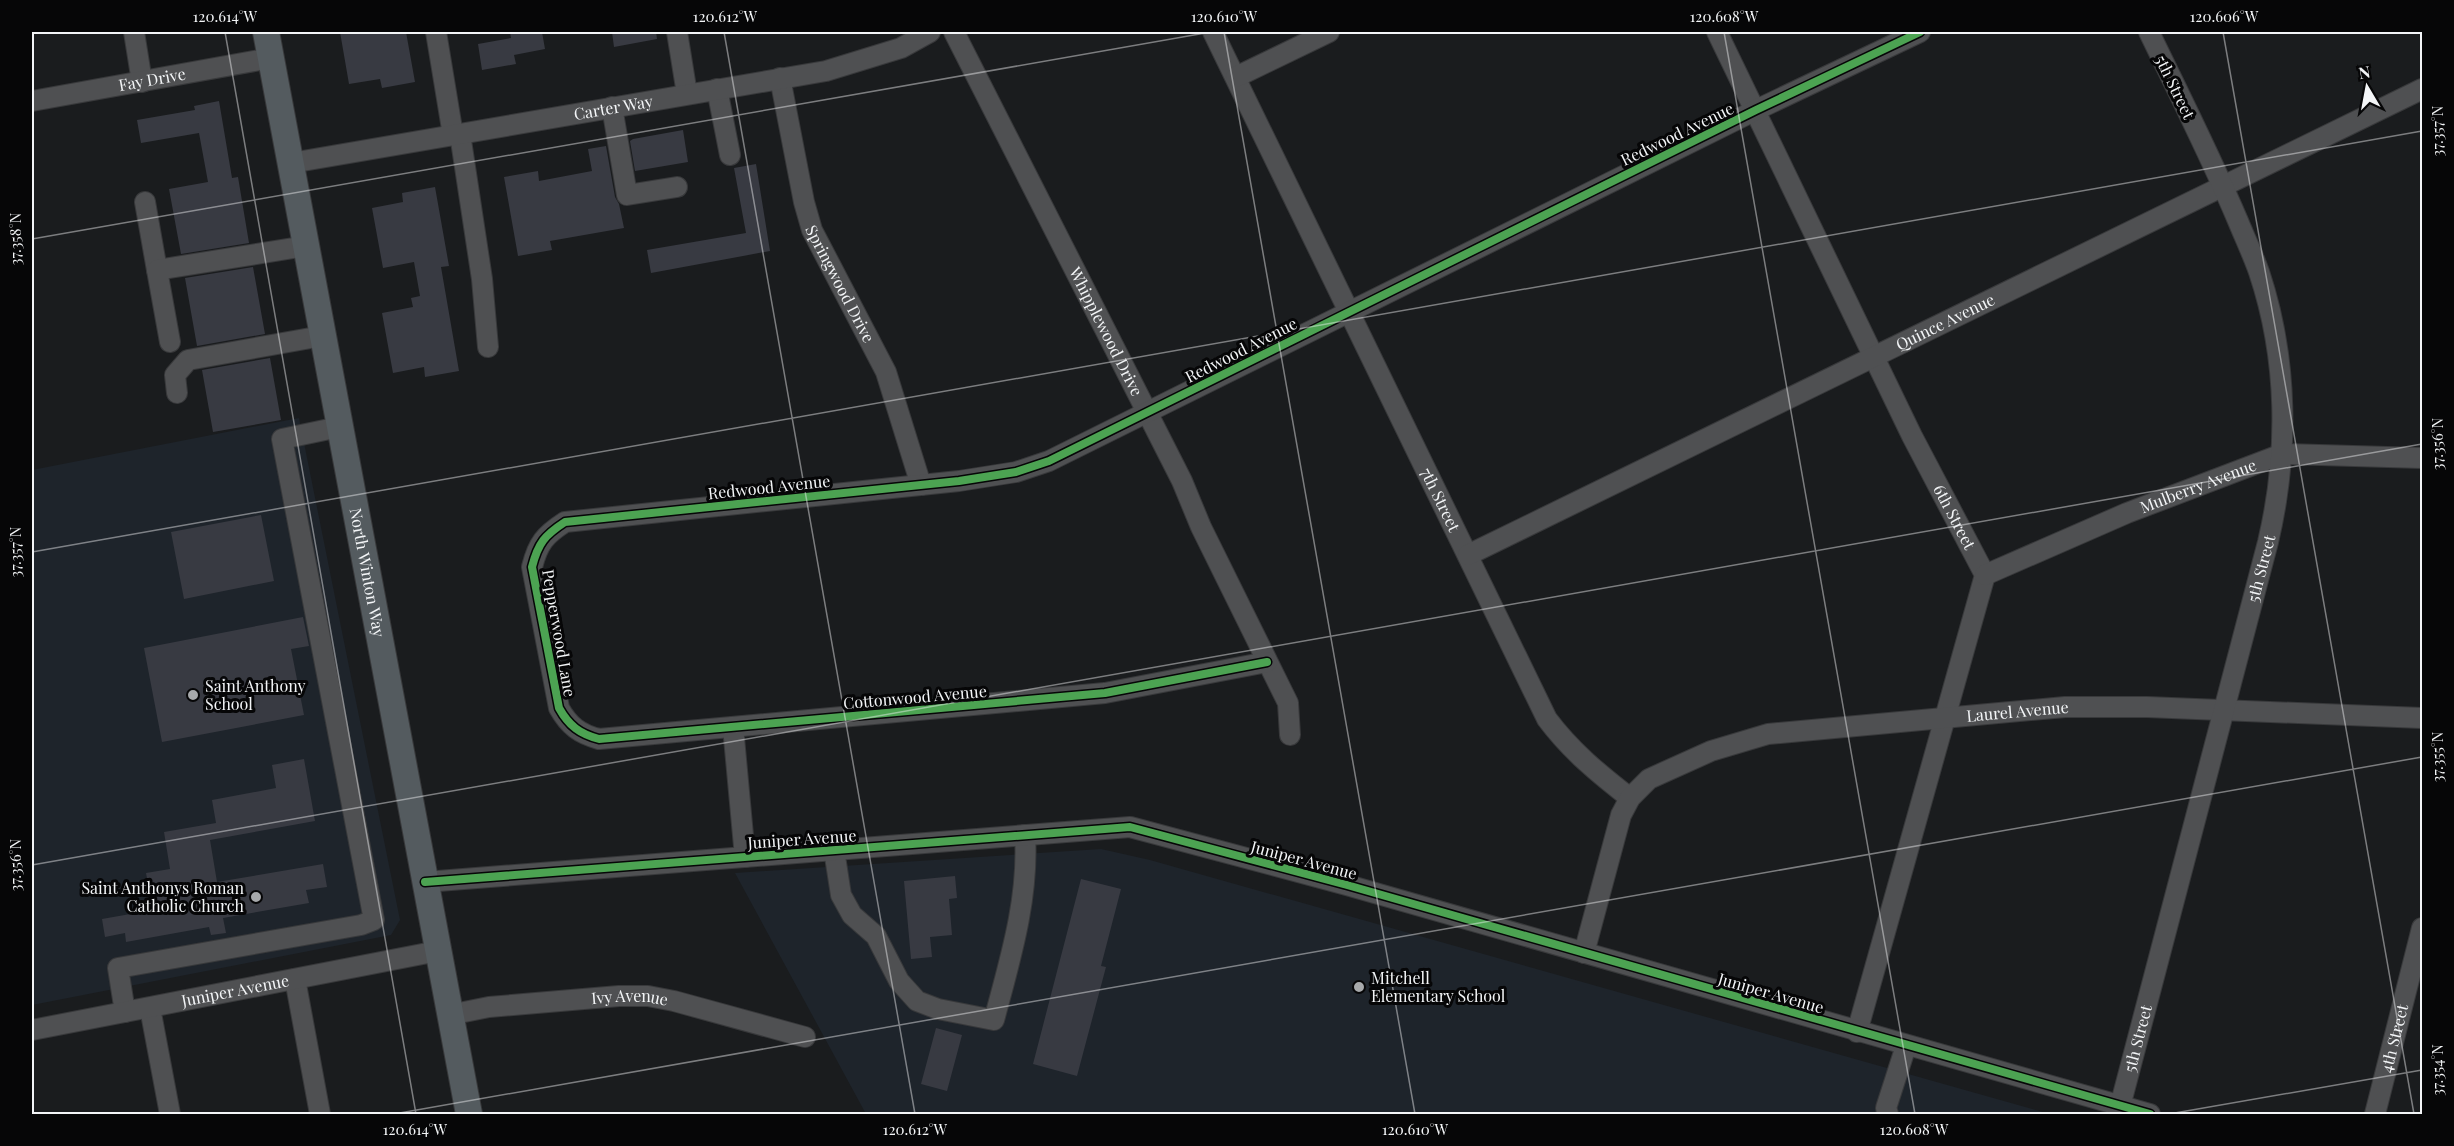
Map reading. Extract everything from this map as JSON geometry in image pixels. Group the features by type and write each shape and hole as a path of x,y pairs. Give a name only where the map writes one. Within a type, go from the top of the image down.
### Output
{"main road":[{"name":"North Winton Way","path":"266,32 469,1114"}],"street":[{"path":"134,32 142,82"},
{"path":"436,32 457,134 482,279 488,347"},
{"path":"677,32 687,94"},
{"name":"Carter Way","path":"291,163 826,71 901,48 930,32"},
{"name":"Whipplewood Drive","path":"954,32 1148,411 1288,703 1290,735"},
{"name":"7th Street","path":"1213,32 1547,719 1564,742 1590,767 1630,798"},
{"path":"1236,77 1329,32"},
{"name":"6th Street","path":"1718,32 1874,356 1984,576"},
{"name":"Redwood Avenue","path":"537,548 550,532 565,522 921,485 1016,472 1049,461 1756,110 1920,32"},
{"name":"5th Street","path":"2119,1110 2273,522 2282,454 2281,376 2277,342 2259,272 2223,187 2149,32"},
{"name":"Fay Drive","path":"32,101 271,58"},
{"name":"Springwood Drive","path":"780,78 804,202 812,230 886,372 921,485"},
{"path":"717,89 730,155"},
{"name":"Quince Avenue","path":"1468,555 2422,89"},
{"path":"612,107 627,195 677,187"},
{"path":"145,202 170,342"},
{"path":"157,270 306,246"},
{"path":"177,393 175,375 188,360 322,336"},
{"path":"125,1012 118,968 361,925 374,920 282,440 339,427"},
{"name":"Mulberry Avenue","path":"1984,576 2127,513 2282,454 2422,458"},
{"name":"Pepperwood Lane","path":"537,548 532,567 559,708 567,722"},
{"path":"1857,1032 1984,576"},
{"name":"Cottonwood Avenue","path":"567,722 583,735 600,739 1105,693 1267,662"},
{"name":"Laurel Avenue","path":"1630,798 1649,779 1711,751 1768,734 2065,707 2422,718"},
{"path":"733,727 745,857"},
{"path":"1584,953 1621,815 1630,798"},
{"name":"Juniper Avenue","path":"425,882 1130,827 1347,885 1906,1046 2119,1110 2150,1114"},
{"path":"834,850 841,895 852,915 876,936 899,981 918,1001 938,1009 994,1020 1007,973 1026,885 1026,835"},
{"name":"4th Street","path":"2375,1114 2422,928"},
{"name":"Juniper Avenue","path":"32,1030 438,951"},
{"path":"295,980 321,1114"},
{"name":"Ivy Avenue","path":"450,1015 489,1007 619,996 648,996 805,1037"},
{"path":"150,1008 170,1114"},
{"path":"1888,1114 1886,1108 1906,1046"}],"shaded area":[{"name":"Saint Anthony School","path":"299,418 400,920 391,935 32,1005 32,470"},
{"path":"1101,849 1150,860 2050,1114 866,1114 735,873"}],"building":[{"path":"340,32 406,32 415,82 382,88 380,79 349,84"},
{"path":"510,32 542,32 545,49 514,55 516,64 482,70 478,44 511,38"},
{"path":"612,32 656,32 657,39 614,47"},
{"path":"219,101 232,178 238,177 249,243 181,254 169,189 208,182 199,133 141,143 137,120 195,110 194,106"},
{"path":"683,130 688,162 635,171 630,141"},
{"path":"606,146 615,197 619,204 624,228 550,241 552,250 518,256 504,177 538,171 539,181 592,171 588,149"},
{"path":"756,164 770,251 651,273 647,250 746,233 734,168"},
{"path":"435,187 449,266 441,267 459,371 425,377 424,367 393,373 382,313 413,307 411,298 420,296 414,262 383,268 372,208 403,202 402,193"},
{"path":"253,267 265,334 197,346 185,278"},
{"path":"270,358 281,420 213,432 202,370"},
{"path":"261,515 274,581 184,599 171,532"},
{"path":"303,617 309,646 291,649 304,715 162,742 144,648"},
{"path":"304,759 315,821 210,840 217,882 323,864 327,887 306,890 309,903 223,918 226,933 211,935 209,927 126,942 125,933 105,937 102,919 153,910 146,873 170,869 164,832 216,823 212,800 276,788 272,765"},
{"path":"955,876 957,898 949,899 952,935 930,937 932,957 911,959 904,881"},
{"path":"1081,879 1121,889 1101,966 1106,967 1077,1076 1033,1064"},
{"path":"936,1028 962,1035 947,1091 921,1084"}],"cycle path":[{"path":"1267,662 1105,693 599,739 586,735 576,728 559,708 532,567 543,540 565,522 959,481 1016,472 1049,461 1756,110 1920,32"},
{"path":"425,882 1130,827 1347,885 2150,1114"}],"place":[{"name":"Saint Anthony School","path":"193,695"},
{"name":"Saint Anthonys Roman Catholic Church","path":"256,897"},
{"name":"Mitchell Elementary School","path":"1359,987"}]}
